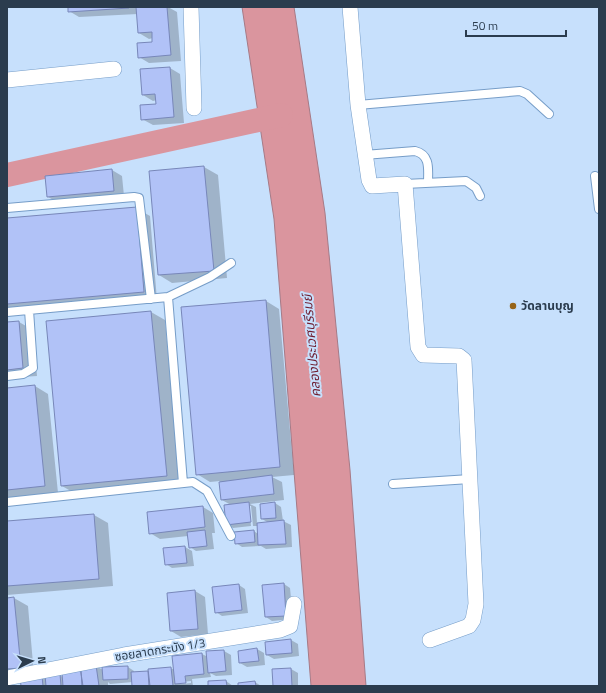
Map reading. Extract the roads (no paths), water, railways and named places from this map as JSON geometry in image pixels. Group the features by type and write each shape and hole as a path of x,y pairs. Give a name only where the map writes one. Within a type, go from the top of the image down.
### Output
{"street":[{"path":"191,7 194,108"},
{"path":"350,7 358,105 368,180 372,186 406,184 418,347 423,355 458,356 464,360 476,604 473,620 469,626 430,640"},
{"path":"7,80 114,69"},
{"name":"ซอยลาดกระบัง 1/3","path":"7,678 124,655 280,630 290,626 294,604"}],"lane":[{"path":"358,105 516,91 528,94 550,114"},
{"path":"364,155 415,151 422,152 426,157 428,166 428,183"},
{"path":"595,176 599,209"},
{"path":"406,184 466,181 476,188 480,196"},
{"path":"7,208 134,197 139,198 151,299"},
{"path":"7,312 168,297 210,277 231,263"},
{"path":"168,297 183,483"},
{"path":"7,376 23,374 33,368 29,310"},
{"path":"393,484 470,479"},
{"path":"7,502 193,482 207,491 230,536"}],"water":[{"name":"คลองประเวศบุรีรมย์","path":"242,7 294,7 325,213 350,470 366,686 311,686 274,219"}],"waterway":[{"path":"7,175 281,115"}],"place":[{"name":"วัดลานบุญ","path":"513,306"}]}
